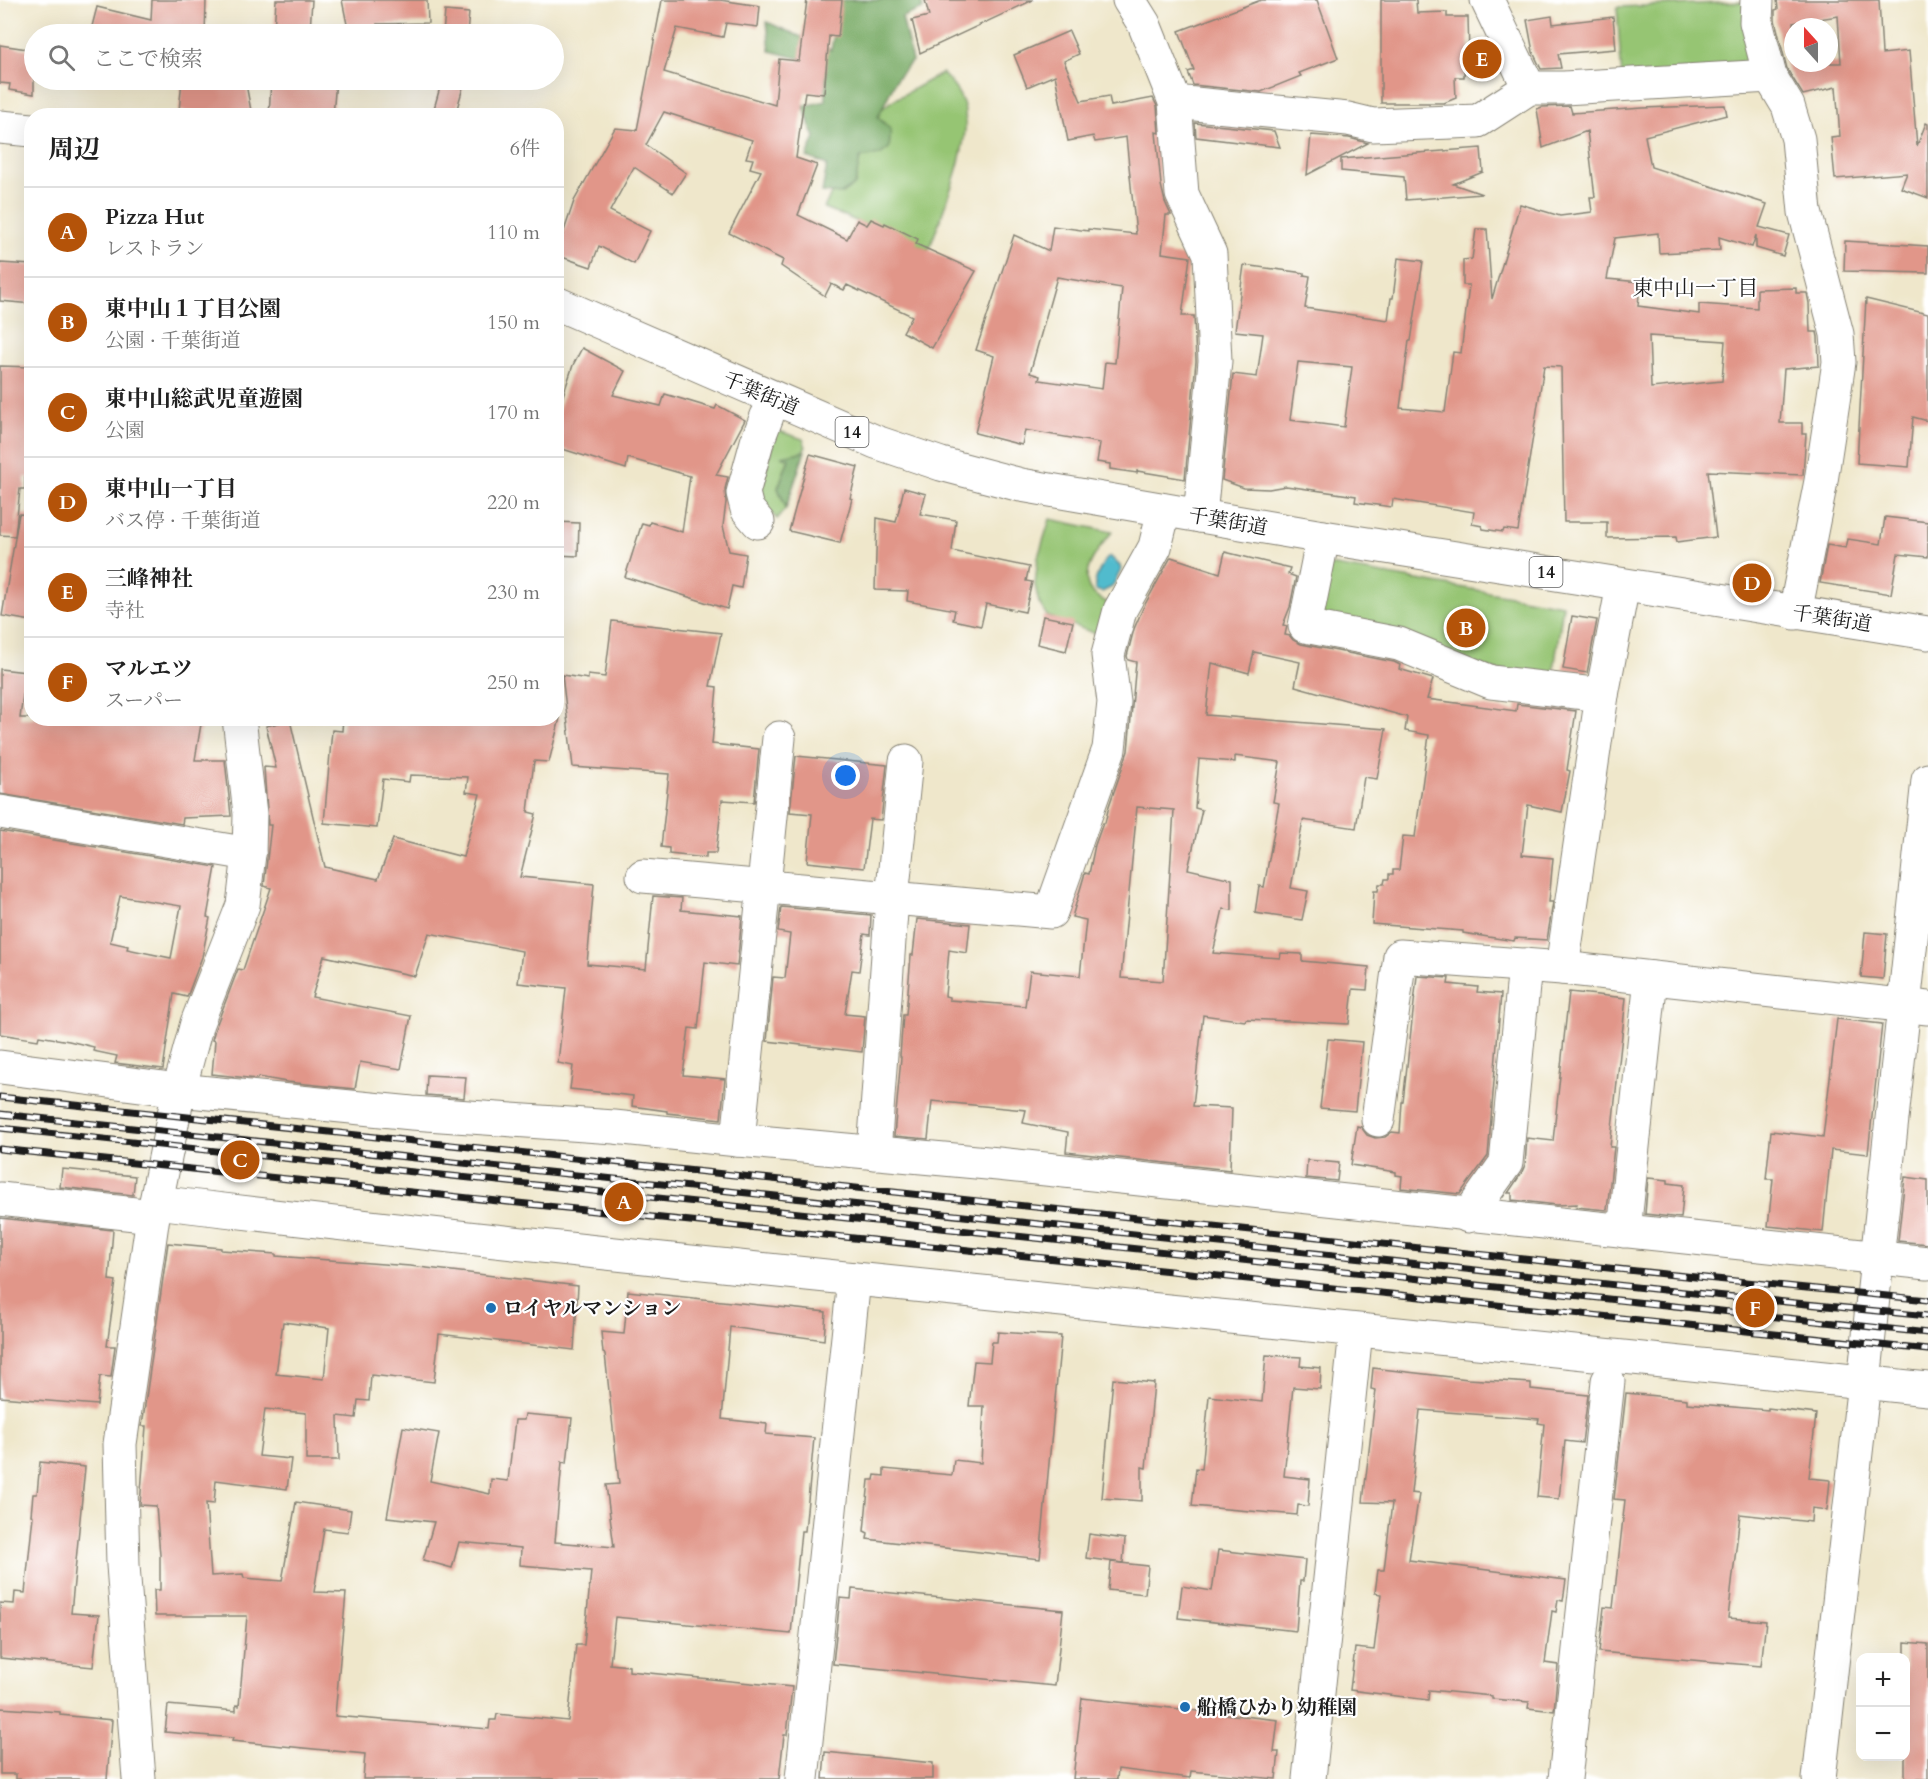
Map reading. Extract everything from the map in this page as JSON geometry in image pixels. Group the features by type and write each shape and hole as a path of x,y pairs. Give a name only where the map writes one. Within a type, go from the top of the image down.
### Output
{"main road":[{"path":"1129,0 1144,24 1175,102 1182,194 1210,254 1215,361 1200,516"},
{"path":"1487,0 1529,88"},
{"path":"1757,0 1756,22 1770,76 1788,106 1798,139 1805,212 1838,334 1839,362 1821,482 1795,613"},
{"path":"1175,102 1348,119 1373,125 1478,121 1529,88 1770,76"},
{"path":"0,127 24,129"},
{"name":"千葉街道","path":"564,306 876,442 941,464 1021,485 1323,537 1928,633"},
{"path":"758,522 747,509 743,493 757,442 767,416"},
{"path":"643,876 1051,912 1109,749 1114,702 1108,655 1120,610 1155,547 1164,510"},
{"path":"1323,537 1305,626 1399,644 1491,682 1602,695"},
{"path":"1562,968 1602,695 1623,585"},
{"path":"139,1779 123,1565 120,1444 155,1209 179,1090 197,1023 243,905 249,854 250,814 239,726"},
{"path":"738,1140 779,738"},
{"path":"874,1153 892,898 906,761"},
{"path":"1819,1779 1877,1258 1916,1007 1928,780"},
{"path":"0,812 249,854"},
{"path":"1378,1120 1400,956 1562,968 1916,1007"},
{"path":"1468,1216 1506,1163 1525,965"},
{"path":"1624,1231 1652,978"},
{"path":"0,1067 179,1090 412,1113 614,1127 1231,1188 1468,1216 1928,1263"},
{"path":"0,1199 155,1209 415,1233 1928,1389"},
{"path":"802,1779 854,1279"},
{"path":"1309,1779 1356,1330"},
{"path":"1566,1779 1608,1381"}],"green space":[{"path":"840,0 921,0 923,9 902,17 912,61 897,78 878,117 891,130 889,148 880,155 860,158 855,185 841,194 822,192 827,165 807,157 815,137 804,106 826,101 826,65 770,51 767,22 831,50"},
{"path":"1746,2 1751,70 1622,80 1617,7"},
{"path":"942,73 957,90 963,103 964,135 955,176 929,250 824,208 867,122 890,102"},
{"path":"776,430 803,439 806,447 801,453 784,457 789,458 778,488 786,508 777,519 767,508 761,489"},
{"path":"805,451 786,508 778,488 789,459 782,456"},
{"path":"1050,519 1112,532 1091,562 1087,579 1094,594 1110,604 1102,636 1047,616 1039,603 1035,585 1038,557"},
{"path":"1330,565 1563,605 1553,677 1494,670 1326,619 1320,610"}],"water":[{"path":"1110,556 1121,570 1112,587 1102,592 1095,590 1099,572"}],"building":[{"path":"152,0 206,0 205,24 93,24 97,7 151,20"},
{"path":"276,0 312,0 310,24 274,24"},
{"path":"342,0 427,0 428,23 347,24"},
{"path":"662,0 720,0 760,6 758,27 726,23 723,37 677,28 664,72 775,105 779,59 799,61 807,0 842,0 838,37 829,36 824,94 805,92 796,158 817,165 798,215 847,239 857,220 867,225 871,219 884,225 885,223 918,239 916,244 976,271 932,348 903,332 912,316 847,285 844,290 831,284 825,296 781,266 783,260 729,233 761,171 750,168 753,159 746,158 752,140 664,112 646,145 686,173 673,193 634,167 610,211 650,231 634,264 599,246 591,267 564,258 564,231 574,201 615,128 637,130"},
{"path":"925,0 1033,0 920,53 912,20 929,16"},
{"path":"1261,0 1317,0 1338,58 1299,73 1301,76 1261,92 1193,85 1188,72 1194,70 1179,31"},
{"path":"1381,0 1416,0 1417,13 1447,12 1447,17 1468,17 1469,54 1465,55 1464,77 1455,77 1456,98 1444,103 1381,103"},
{"path":"1777,0 1879,0 1882,54 1909,51 1917,146 1926,123 1928,124 1928,198 1901,188 1907,173 1835,179 1831,137 1840,136 1836,87 1803,95 1789,72 1838,72 1838,63 1841,63 1838,16 1784,18 1784,57 1775,20 1775,10 1778,9"},
{"path":"445,11 469,13 468,24 444,24"},
{"path":"1552,16 1553,24 1613,17 1616,49 1558,54 1561,68 1541,69 1533,52 1527,20"},
{"path":"1069,31 1079,54 1064,61 1081,101 1109,96 1111,106 1153,98 1157,106 1159,133 1156,132 1161,185 1171,215 1166,215 1162,253 1190,257 1182,316 1194,316 1196,361 1185,479 1110,469 1110,464 1097,462 1100,443 1025,430 1022,445 975,433 994,356 976,350 1014,235 1049,251 1053,226 1136,234 1126,137 1095,142 1093,136 1068,141 1055,75 1027,87 1014,55","holes":["1057,277 1122,288 1115,363 1105,362 1102,389 1039,380 1040,376 1030,373"]},
{"path":"0,45 24,49 24,90 34,90 34,94 9,90 10,84 0,83"},
{"path":"181,90 247,90 250,108 179,108"},
{"path":"270,90 335,90 334,108 269,108"},
{"path":"439,90 462,90 457,108 434,108"},
{"path":"1725,105 1727,115 1645,136 1651,167 1767,204 1759,227 1789,235 1783,256 1756,248 1756,235 1752,247 1719,237 1720,250 1659,253 1658,233 1615,238 1607,279 1640,282 1638,306 1699,314 1699,304 1757,308 1757,289 1796,288 1796,293 1807,293 1810,332 1817,332 1818,337 1819,366 1784,369 1780,423 1802,423 1802,434 1806,434 1803,475 1708,471 1716,537 1677,542 1676,537 1607,538 1607,522 1564,522 1561,367 1544,366 1518,531 1504,529 1503,532 1483,529 1482,526 1472,524 1474,512 1393,499 1392,507 1355,502 1356,496 1286,486 1269,489 1244,488 1222,480 1233,374 1257,377 1263,334 1235,331 1244,265 1304,273 1310,276 1305,308 1388,320 1398,258 1423,261 1400,408 1445,412 1453,352 1461,353 1469,285 1463,285 1463,260 1472,259 1476,229 1487,229 1492,299 1520,204 1560,216 1592,212 1590,197 1595,197 1587,131 1543,148 1537,109 1570,106 1572,113","holes":["1649,336 1725,341 1722,381 1651,388","1298,362 1352,367 1344,427 1290,420"]},
{"path":"1195,123 1274,131 1280,147 1196,137"},
{"path":"1311,135 1349,138 1368,143 1307,175"},
{"path":"1481,148 1483,172 1453,184 1482,194 1406,200 1404,177 1341,171 1341,159"},
{"path":"1845,241 1928,246 1928,273 1844,271"},
{"path":"0,263 24,264 24,303 0,301"},
{"path":"1866,299 1928,314 1928,421 1913,417 1909,467 1857,463"},
{"path":"582,348 625,371 613,395 661,406 665,394 715,409 717,405 745,420 716,475 728,477 723,526 729,551 746,554 741,588 732,586 727,609 625,577 642,523 649,525 650,522 682,532 690,476 628,458 626,469 564,450 564,393 573,365"},
{"path":"0,366 24,367 24,489 20,489 15,536 0,535"},
{"path":"810,454 858,467 840,543 789,531"},
{"path":"904,488 926,494 920,514 956,520 952,551 1029,567 1026,581 1032,582 1025,612 986,604 981,626 953,620 955,610 907,601 908,591 875,590 877,518 896,522"},
{"path":"19,514 24,514 24,620 2,616"},
{"path":"1885,517 1928,522 1928,557 1898,554 1891,594 1820,583 1827,545 1846,548 1848,539 1881,544"},
{"path":"564,522 579,523 578,556 564,555"},
{"path":"1225,552 1290,568 1288,574 1296,577 1290,607 1283,625 1287,626 1285,635 1301,644 1394,662 1400,665 1399,669 1433,679 1427,699 1516,711 1517,704 1576,711 1567,770 1570,771 1562,812 1528,805 1522,855 1553,858 1549,902 1553,902 1547,940 1515,938 1514,941 1463,933 1463,931 1372,924 1374,891 1378,891 1379,884 1384,884 1385,879 1389,879 1389,874 1393,874 1393,870 1399,870 1403,836 1415,837 1429,735 1405,731 1407,717 1295,686 1300,662 1254,652 1249,673 1212,663 1206,715 1386,729 1377,779 1364,777 1356,828 1303,820 1291,888 1308,891 1302,920 1255,913 1259,886 1264,887 1279,803 1273,802 1280,762 1235,756 1235,762 1199,759 1195,808 1202,810 1188,869 1232,879 1232,910 1223,909 1213,953 1280,958 1281,953 1302,954 1302,961 1369,967 1367,990 1353,989 1349,1024 1246,1019 1245,1021 1203,1015 1193,1106 1232,1108 1230,1170 1066,1152 1068,1132 1023,1123 1026,1110 932,1101 928,1139 894,1136 903,1015 906,1015 911,955 913,955 917,919 970,924 967,953 949,950 945,996 949,997 949,1000 1025,1006 1030,971 1080,976 1086,920 1072,917 1085,873 1089,874 1095,845 1103,823 1105,823 1128,751 1136,662 1128,660 1127,656 1134,629 1171,557 1220,573","holes":["1137,807 1174,810 1163,981 1121,978"]},
{"path":"1043,616 1073,622 1066,651 1037,644"},
{"path":"1572,616 1597,620 1587,673 1563,669"},
{"path":"612,621 721,633 710,686 717,687 712,744 759,749 754,802 722,800 716,853 706,853 706,858 669,854 669,848 661,847 669,774 573,767 564,675 588,679 588,675 605,677"},
{"path":"0,669 24,672 20,718 24,718 24,726 201,726 195,760 225,760 231,816 183,818 182,824 0,794"},
{"path":"266,726 291,726 325,867 378,879 393,839 463,857 480,794 466,792 468,777 410,775 409,782 383,779 377,828 324,823 332,730 342,731 342,726 558,726 549,762 534,761 528,812 536,814 520,877 594,884 587,964 646,969 653,896 682,898 681,910 742,916 737,966 705,962 698,1029 689,1028 683,1075 725,1079 721,1119 667,1113 667,1111 632,1106 633,1096 570,1089 573,1066 558,1063 566,988 518,983 522,951 429,933 415,976 324,956 312,997 411,1016 401,1069 360,1062 355,1089 258,1077 257,1079 212,1074 215,1041 212,1040 215,1029 238,969 243,970 271,888 264,886 271,825 268,825 264,767 276,768"},
{"path":"796,756 887,765 881,820 870,819 864,868 807,862 812,814 790,812"},
{"path":"0,831 216,867 207,917 210,918 202,957 187,997 174,994 163,1069 115,1063 117,1056 93,1051 94,1047 69,1041 39,1036 38,1040 0,1034","holes":["120,896 181,906 171,958 127,949 128,946 110,942"]},
{"path":"781,907 871,915 870,935 864,934 859,971 852,970 845,1014 865,1016 862,1052 767,1041 773,977 785,978 790,934 778,932"},
{"path":"1865,932 1887,934 1883,979 1861,977"},
{"path":"1417,976 1449,978 1448,984 1478,987 1477,992 1501,994 1488,1156 1460,1194 1401,1188 1402,1176 1396,1175 1396,1172 1351,1165 1357,1126 1361,1127 1367,1135 1375,1138 1385,1137 1392,1132 1400,1133"},
{"path":"1569,992 1626,998 1610,1147 1614,1147 1607,1210 1576,1207 1577,1204 1557,1205 1512,1200 1512,1193 1508,1193 1525,1165 1527,1138 1553,1141"},
{"path":"1837,1019 1882,1024 1868,1154 1831,1150 1823,1232 1768,1226 1773,1179 1766,1179 1771,1131 1823,1137"},
{"path":"1328,1039 1362,1042 1355,1111 1320,1108"},
{"path":"427,1075 466,1077 464,1098 426,1095"},
{"path":"1307,1160 1339,1163 1337,1181 1306,1178"},
{"path":"62,1169 135,1176 133,1195 60,1187"},
{"path":"1905,1177 1928,1180 1928,1244 1898,1241"},
{"path":"1648,1178 1668,1180 1668,1183 1684,1185 1681,1218 1645,1214"},
{"path":"0,1218 113,1230 109,1280 116,1281 107,1346 115,1346 111,1377 100,1376 97,1405 0,1397"},
{"path":"168,1243 276,1254 276,1256 410,1266 578,1286 574,1350 439,1334 434,1382 371,1375 369,1401 358,1400 356,1418 338,1416 339,1460 306,1460 306,1413 265,1409 259,1456 291,1459 287,1489 216,1480 214,1504 206,1503 211,1576 243,1574 244,1578 282,1581 296,1502 351,1510 348,1532 324,1529 314,1592 346,1593 335,1716 489,1729 490,1720 496,1720 497,1714 568,1721 576,1645 584,1645 591,1571 520,1565 521,1548 459,1542 452,1568 423,1560 434,1522 387,1517 403,1427 439,1433 430,1481 490,1494 491,1479 508,1481 515,1420 524,1420 525,1414 572,1418 567,1463 562,1462 555,1542 614,1547 606,1485 619,1484 601,1332 624,1334 628,1291 826,1312 824,1340 730,1327 722,1419 767,1424 766,1434 814,1438 805,1531 801,1531 791,1634 615,1617 610,1664 629,1666 629,1671 792,1687 779,1779 363,1779 365,1754 165,1732 168,1705 236,1711 236,1705 239,1706 247,1616 155,1616 154,1590 160,1590 160,1555 156,1506 140,1505 146,1426 142,1426","holes":["283,1322 329,1328 324,1379 276,1374"]},
{"path":"998,1332 1061,1336 1040,1559 867,1539 868,1533 864,1531 869,1480 874,1480 875,1475 884,1476 884,1469 952,1475 954,1460 981,1463 984,1406 969,1406 974,1361 990,1362 992,1342 997,1342"},
{"path":"1266,1355 1301,1357 1300,1366 1321,1368 1320,1389 1293,1387 1284,1476 1310,1479 1308,1506 1298,1505 1297,1515 1192,1506 1196,1468 1202,1469 1209,1396 1262,1402"},
{"path":"1373,1368 1468,1379 1531,1383 1531,1389 1588,1395 1582,1443 1565,1441 1559,1499 1537,1497 1544,1424 1538,1423 1539,1419 1420,1410 1411,1493 1419,1494 1409,1560 1566,1580 1563,1601 1558,1600 1556,1612 1552,1611 1545,1663 1558,1665 1554,1711 1528,1708 1529,1702 1492,1699 1492,1696 1429,1690 1428,1700 1350,1690 1355,1648 1374,1650 1381,1594 1375,1593 1378,1570 1384,1570 1392,1503 1363,1502 1376,1390 1371,1389"},
{"path":"1113,1379 1154,1383 1146,1468 1142,1467 1142,1501 1102,1498"},
{"path":"1626,1393 1687,1399 1687,1403 1768,1410 1768,1408 1816,1414 1809,1478 1830,1480 1827,1510 1812,1508 1811,1522 1740,1514 1728,1618 1766,1621 1761,1666 1599,1652 1604,1607 1613,1608 1625,1500 1614,1499"},
{"path":"40,1462 85,1467 71,1613 99,1615 93,1667 0,1658 0,1603 14,1604 15,1592 25,1593 33,1494 37,1494"},
{"path":"1089,1534 1125,1539 1123,1563 1086,1558"},
{"path":"1218,1550 1305,1560 1303,1581 1300,1581 1296,1631 1178,1618 1182,1586 1212,1591"},
{"path":"1111,1562 1148,1566 1145,1594 1108,1590"},
{"path":"852,1589 1063,1610 1055,1686 833,1664 840,1598 851,1599"},
{"path":"1905,1642 1928,1644 1928,1779 1905,1779 1905,1761 1910,1761 1910,1653 1905,1653"},
{"path":"1082,1698 1278,1720 1274,1752 1279,1752 1276,1779 1191,1771 1190,1778 1118,1769 1117,1779 1073,1779"},
{"path":"0,1708 60,1712 60,1715 112,1720 107,1779 16,1779 16,1774 0,1774"},
{"path":"825,1752 933,1763 933,1779 823,1779"}],"railway":[{"path":"0,1097 1928,1300"},
{"path":"0,1114 1928,1316"},
{"path":"0,1128 1928,1333"},
{"path":"0,1149 1928,1350"}],"place":[{"name":"三峰神社","path":"1482,59"},
{"name":"東中山一丁目","path":"1752,583"},
{"name":"東中山１丁目公園","path":"1466,628"},
{"name":"東中山総武児童遊園","path":"240,1160"},
{"name":"Pizza Hut","path":"624,1202"},
{"name":"ロイヤルマンション","path":"491,1308"},
{"name":"マルエツ","path":"1755,1308"},
{"name":"船橋ひかり幼稚園","path":"1185,1707"}],"district":[{"name":"東中山一丁目","path":"1695,288"}]}
